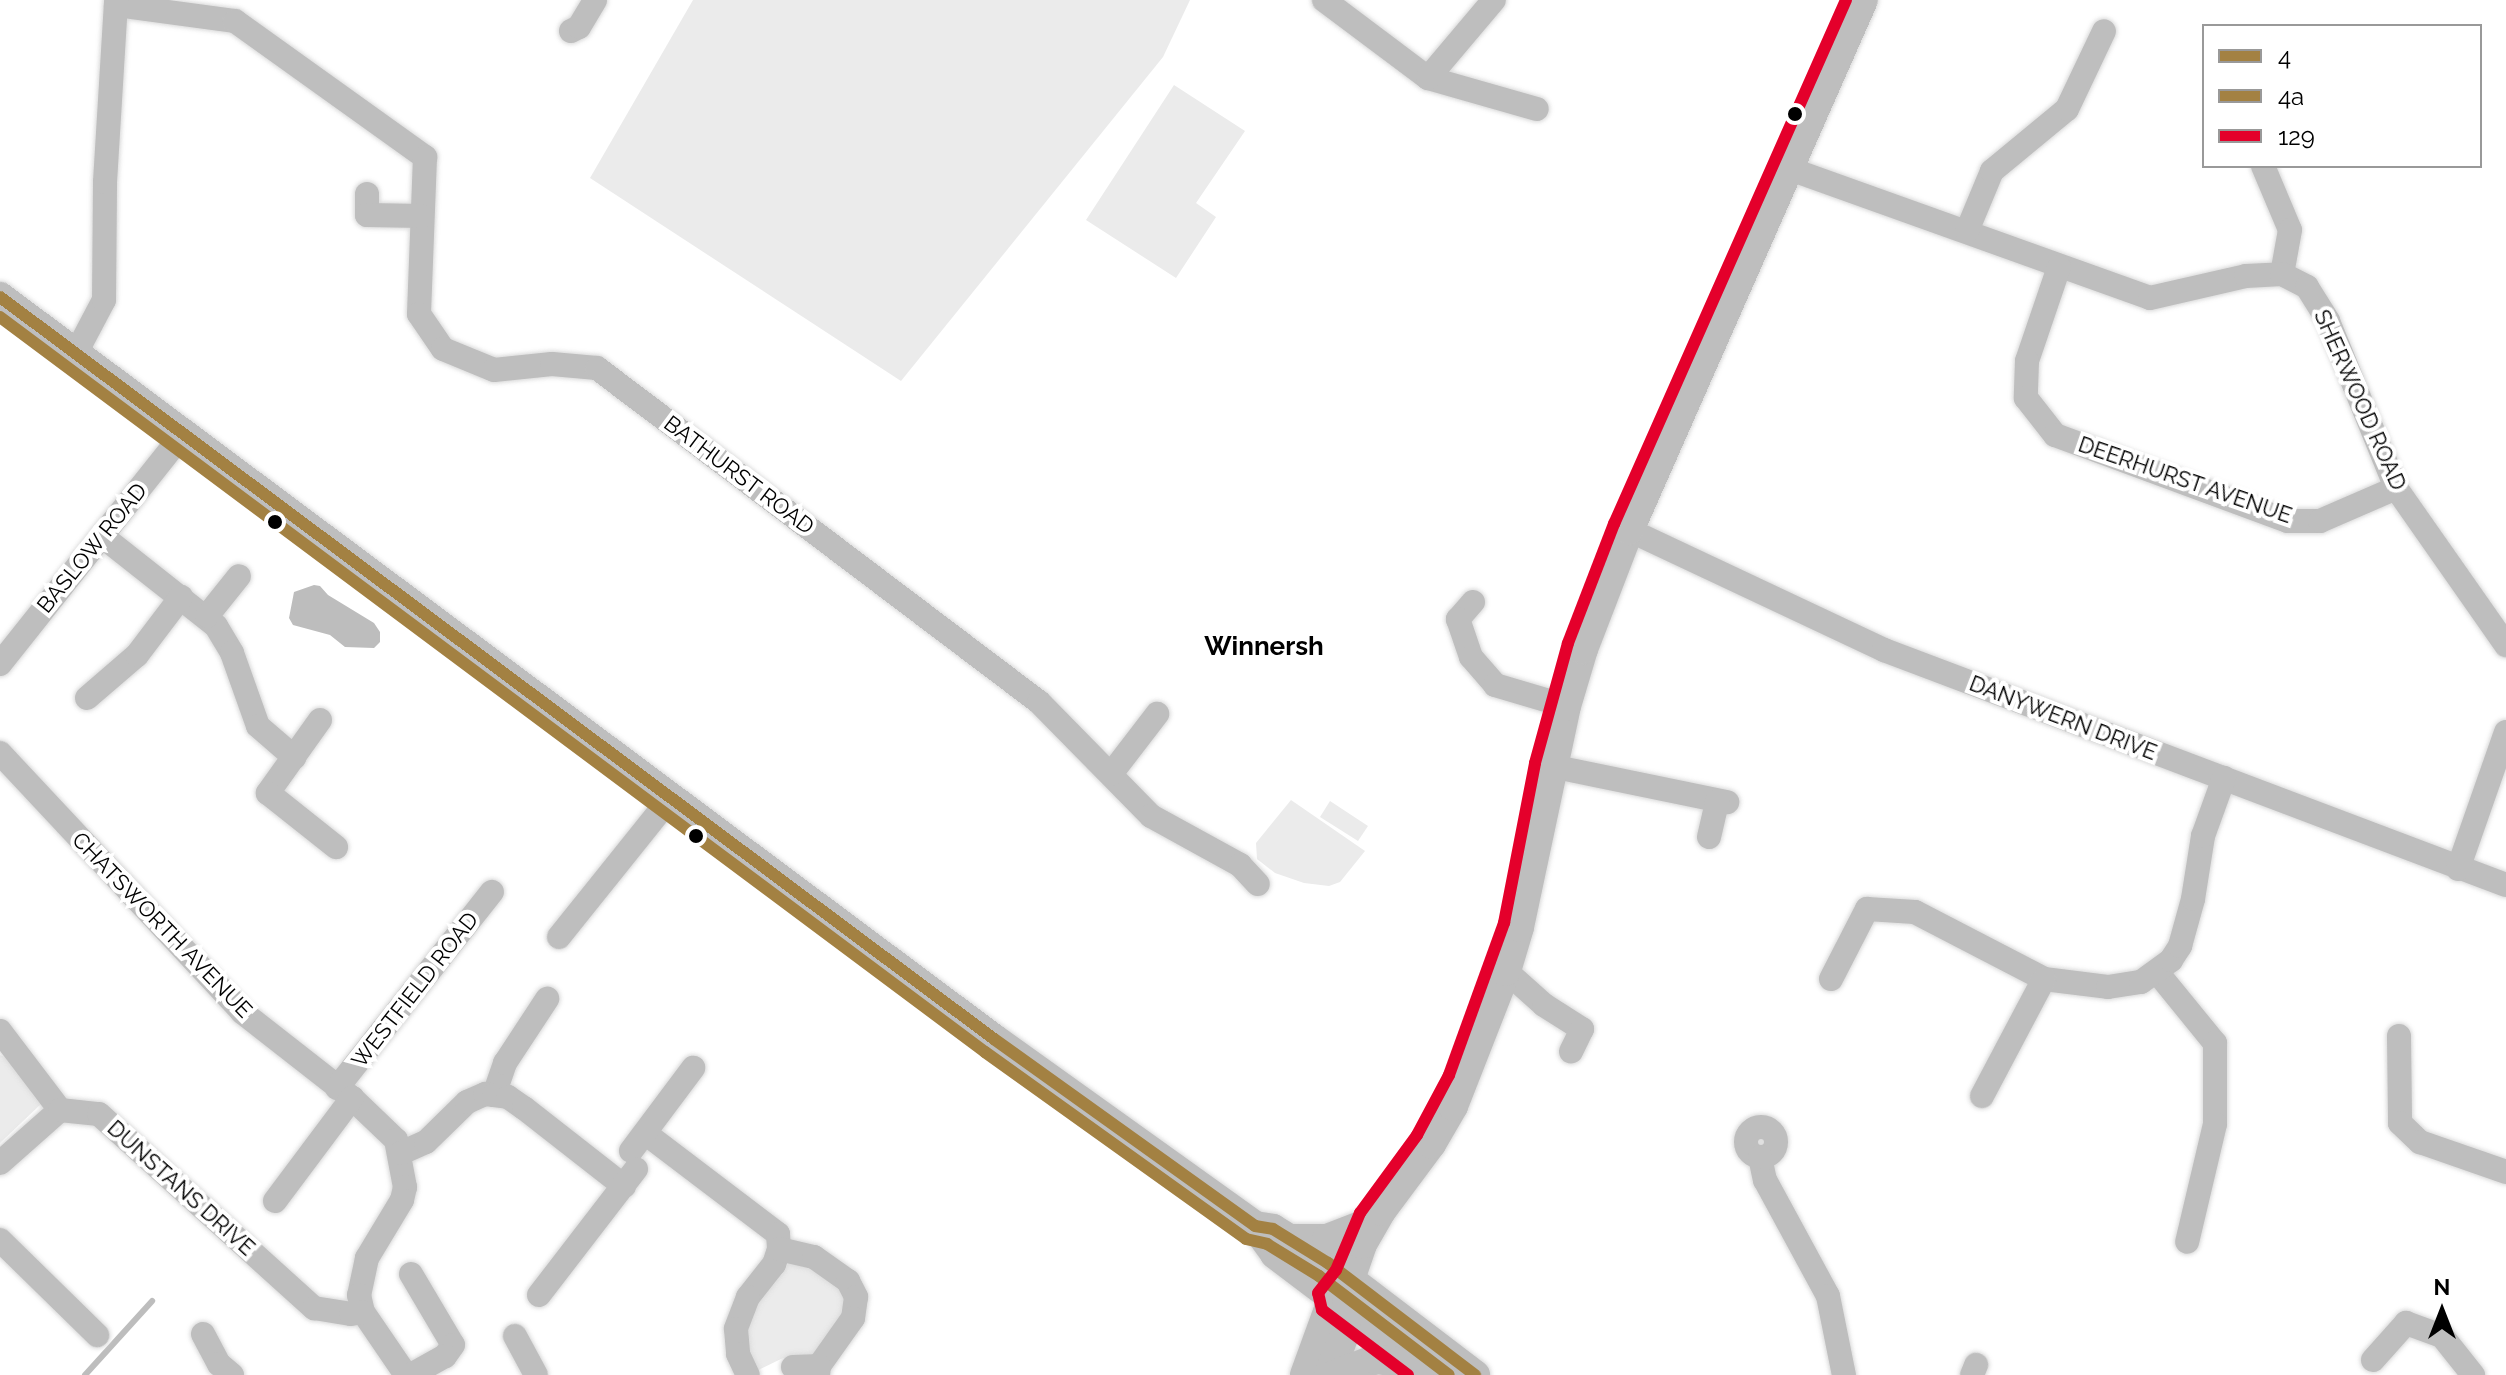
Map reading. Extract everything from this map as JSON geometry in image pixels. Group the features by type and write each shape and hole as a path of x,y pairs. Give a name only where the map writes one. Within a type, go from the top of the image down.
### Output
{"main road":[{"path":"1305,1375 1344,1296 1374,1221 1431,1144 1453,1106 1506,971 1551,766 1583,649 1629,530 1863,0"},
{"path":"0,297 994,1039 1255,1226 1291,1239 1327,1239 1374,1221"},
{"path":"1255,1226 1275,1254 1475,1375"},
{"path":"1291,1239 1344,1296 1435,1375"},
{"path":"1332,1375 1344,1296"},
{"path":"1332,1375 1366,1361 1384,1359 1424,1375"}],"street":[{"path":"571,31 579,27 595,0"},
{"path":"1324,0 1428,78 1537,109"},
{"path":"1428,78 1494,0"},
{"path":"76,353 104,300 105,182 116,2"},
{"name":"BATHURST ROAD","path":"116,2 235,21 425,157 419,314 443,349 494,370 552,364 597,368 1039,702 1151,816 1240,865 1258,884"},
{"path":"1967,231 1992,171 2067,109 2104,31"},
{"path":"1790,169 1849,193 1967,231 2150,298 2246,276 2282,274 2290,230 2264,168"},
{"path":"367,215 422,216"},
{"name":"DEERHURST AVENUE","path":"2059,267 2027,361 2026,398 2055,435 2288,521 2320,521 2396,488"},
{"name":"SHERWOOD ROAD","path":"2282,274 2307,287 2328,321 2396,488 2506,645"},
{"name":"BASLOW ROAD","path":"0,664 184,433"},
{"name":"DANYWERN DRIVE","path":"1629,530 1884,650 2506,885"},
{"path":"102,536 207,616 232,653 258,726 294,757"},
{"path":"207,616 239,576"},
{"path":"87,698 137,655 181,597"},
{"path":"1456,611 1471,657 1495,685 1566,706"},
{"path":"1111,774 1157,714"},
{"path":"320,720 268,793 336,847"},
{"path":"2458,869 2506,732"},
{"name":"CHATSWORTH AVENUE","path":"0,753 242,1012 388,1131 401,1153"},
{"path":"1551,766 1722,802 1709,837"},
{"path":"1831,979 1867,909 1915,912 2044,979 2108,987 2141,982 2157,972 2180,946 2193,899 2203,836 2224,778"},
{"path":"559,937 671,797"},
{"name":"WESTFIELD ROAD","path":"275,1201 345,1093 492,892"},
{"path":"1506,971 1544,1005 1582,1029 1571,1052"},
{"path":"2157,972 2215,1043 2215,1124 2187,1242"},
{"path":"1982,1096 2044,979"},
{"path":"494,1095 505,1063 547,999"},
{"path":"0,1031 60,1110 0,1163"},
{"path":"2399,1036 2400,1123 2420,1142 2506,1172"},
{"path":"539,1295 634,1160 693,1068"},
{"path":"411,1274 453,1345 445,1356 409,1375 363,1312 359,1295 367,1258 402,1200 405,1187 401,1153 426,1142 467,1102 485,1094 508,1097 524,1108 758,1217 778,1234 779,1249 774,1264 748,1297 736,1329 738,1354 748,1375"},
{"name":"DUNSTANS DRIVE","path":"60,1110 99,1114 314,1308 351,1314 363,1312"},
{"path":"1760,1157 1765,1180 1828,1296 1844,1375"},
{"path":"0,1240 97,1335"},
{"path":"779,1249 814,1257 848,1281 856,1297 853,1318 819,1371 793,1367"},
{"path":"2373,1360 2406,1323 2442,1336 2473,1375"},
{"path":"203,1334 219,1371"},
{"path":"515,1336 536,1375"}],"shaded area":[{"path":"693,0 1190,0 1163,57 901,381 590,178"},
{"path":"1174,85 1245,131 1196,203 1216,217 1176,278 1086,220"},
{"path":"314,585 374,623 380,632 380,642 374,648 345,647 330,635 293,625 289,618 294,592"},
{"path":"1291,800 1365,851 1340,882 1329,886 1304,883 1275,873 1257,859 1256,843"},
{"path":"1330,801 1368,826 1358,841 1320,817"},
{"path":"0,1055 5,1057 41,1104 0,1143"},
{"path":"806,1262 846,1293 847,1312 820,1351 802,1360 783,1358 752,1373 744,1339 752,1308 784,1266"}],"waterway":[{"path":"85,1375 152,1301"}],"transit line":[{"name":"129","path":"1408,1375 1322,1310 1318,1293 1336,1270 1360,1213 1417,1135 1449,1075 1504,923 1535,763 1568,643 1614,524 1846,0"},
{"name":"4","path":"0,297 994,1039 1255,1226 1273,1229 1328,1263 1475,1375"},
{"name":"4a","path":"0,317 985,1052 1246,1239 1267,1244 1319,1276 1449,1375"}],"district":[{"name":"Winnersh","path":"1264,647"}]}
